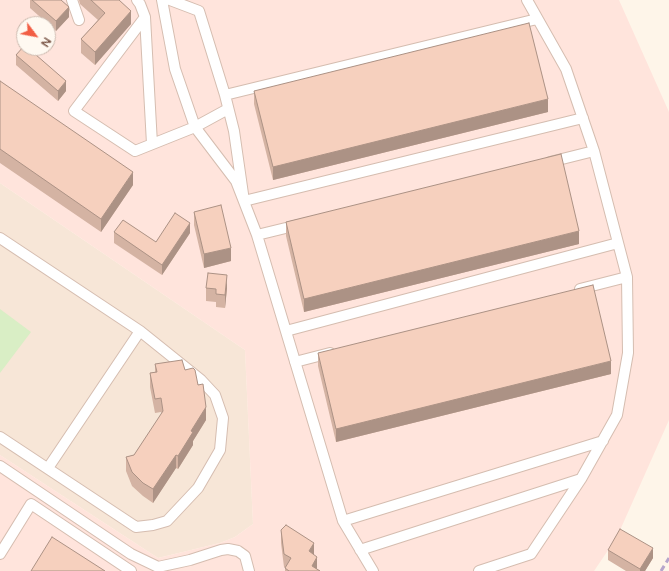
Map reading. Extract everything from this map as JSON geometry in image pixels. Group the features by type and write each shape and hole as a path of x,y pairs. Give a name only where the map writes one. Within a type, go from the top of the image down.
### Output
{"lane":[{"path":"72,0 79,20"},
{"path":"137,0 145,17 152,144"},
{"path":"162,0 175,69 195,127 236,181 257,235 342,521 373,571"},
{"path":"170,0 199,11 225,95 234,131 244,201"},
{"path":"479,571 531,554 581,479 617,416 628,353 626,277 594,151 566,69 527,0"},
{"path":"145,17 74,111 135,151 195,127 228,109"},
{"path":"225,95 537,19"},
{"path":"244,201 583,118"},
{"path":"540,164 594,151"},
{"path":"257,235 310,221"},
{"path":"0,238 140,331 201,380 215,395 223,418 220,450 198,488 167,521 136,527 0,437"},
{"path":"286,332 618,243"},
{"path":"572,291 626,277"},
{"path":"48,468 140,331"},
{"path":"295,362 341,350"},
{"path":"342,521 602,441"},
{"path":"1,470 39,492 130,554 158,567"},
{"path":"360,550 581,479"},
{"path":"0,554 39,492"},
{"path":"31,504 131,571"},
{"path":"147,571 228,549 238,551 245,556 250,571"}],"shaded area":[{"path":"0,0 619,0 669,112 669,420 617,537 594,571 0,571 0,455 158,558 220,543 235,537 253,524 245,350 0,183"},
{"path":"0,183 245,350 253,524 235,537 220,543 158,558 0,455"}],"green space":[{"path":"0,309 31,332 0,373"}],"building":[{"path":"32,0 61,0 69,7 56,21 56,16 50,16"},
{"path":"91,0 119,0 131,11 95,52 81,39 105,13"},
{"path":"529,23 548,99 273,167 254,91"},
{"path":"17,56 37,56 66,81 58,91"},
{"path":"0,81 133,172 101,219 0,149"},
{"path":"561,154 579,231 304,299 286,222"},
{"path":"221,205 231,248 204,254 194,212"},
{"path":"175,213 190,223 162,265 114,232 123,220 156,242"},
{"path":"208,273 227,275 225,295 216,294 216,289 206,288"},
{"path":"593,285 611,361 336,429 318,353"},
{"path":"182,360 185,370 193,368 195,370 198,385 203,384 206,407 178,456 176,455 153,489 143,483 132,472 126,457 134,455 163,411 161,398 155,399 150,373 157,372 155,364"},
{"path":"286,525 314,543 309,551 317,557 312,566 320,571 289,571 285,568 291,558 284,554 281,530"},
{"path":"620,529 653,548 640,569 608,550"},
{"path":"52,537 105,571 31,571"}],"railway":[{"path":"661,571 669,558"}]}
